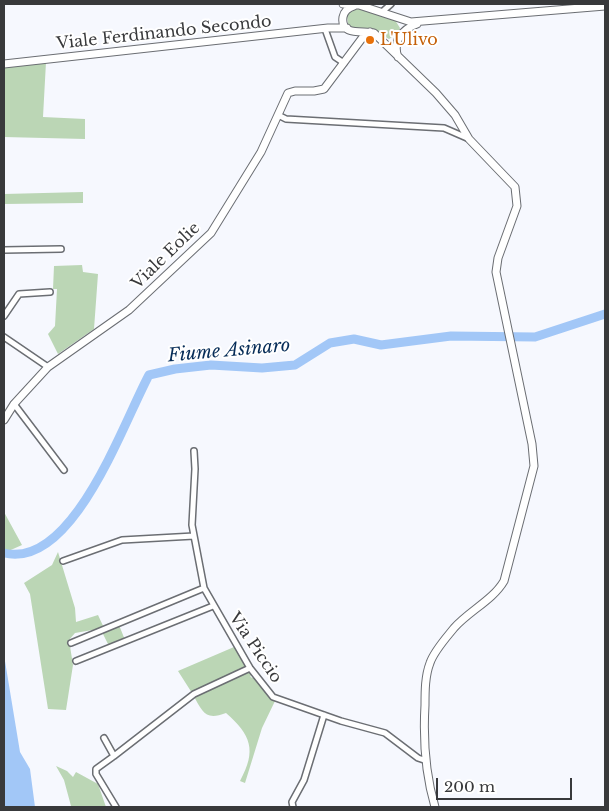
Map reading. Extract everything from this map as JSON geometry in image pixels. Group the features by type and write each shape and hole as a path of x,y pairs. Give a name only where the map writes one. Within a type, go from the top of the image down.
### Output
{"street":[{"path":"339,4 356,43 353,52"},
{"path":"343,4 382,12 407,22 605,6"},
{"path":"382,12 391,4 403,31"},
{"path":"344,63 335,57 327,29 354,6"},
{"path":"399,59 396,52 398,40 403,31 424,21"},
{"name":"Viale Ferdinando Secondo","path":"4,64 327,29 370,32"},
{"path":"370,32 382,41 448,108 469,139 512,182 517,196 515,212 496,264 504,317 532,444 534,466 504,581 493,594 457,625 429,664 426,686 424,760 435,807"},
{"name":"Viale Eolie","path":"4,417 48,367 129,310 211,233 261,152 288,93 324,89 363,37 370,32"},
{"path":"382,41 391,42 398,40"},
{"path":"278,115 286,119 444,128 469,139"},
{"path":"4,250 61,249"},
{"path":"4,316 19,294 50,292"},
{"path":"4,337 48,367"},
{"path":"14,404 64,470"},
{"name":"Via Piccio","path":"194,451 196,469 192,512 194,536 204,588 250,668 273,697 301,705 324,715 385,733 418,758 424,760"},
{"path":"63,561 122,540 194,536"},
{"path":"71,643 204,588"},
{"path":"76,661 213,606"},
{"path":"116,807 96,774 96,769 194,694 250,668"},
{"path":"293,807 292,802 304,780 324,715"},
{"path":"104,738 114,756"}],"green space":[{"path":"358,9 395,20 400,28 398,34 389,39 370,28 353,28 348,24 347,15 351,11"},
{"path":"46,62 43,117 85,119 85,139 4,137 4,66"},
{"path":"83,192 83,203 4,204 4,194"},
{"path":"82,265 83,272 98,274 94,329 58,354 48,334 55,326 57,289 53,289 54,266"},
{"path":"4,512 22,545 4,553"},
{"path":"58,552 75,608 76,622 98,615 104,628 75,633 69,640 73,665 66,710 48,709 30,594 24,583 52,565"},
{"path":"119,625 125,640 109,646 102,632"},
{"path":"234,647 246,666 245,669 192,693 178,671"},
{"path":"248,671 253,674 250,676 252,678 255,677 275,701 262,728 245,783 240,781 250,752 246,736 226,713 213,716 205,713 193,695"},
{"path":"56,766 67,771 73,777 76,772 98,784 106,807 71,806 64,780"}],"water":[{"path":"4,655 20,752 30,769 35,807 4,807"}],"waterway":[{"name":"Fiume Asinaro","path":"4,553 29,552 52,539 73,517 93,488 110,457 149,375 175,369 211,365 262,368 295,365 330,343 354,339 381,345 451,336 535,337 605,314"}],"place":[{"name":"L'Ulivo","path":"370,40"}]}
